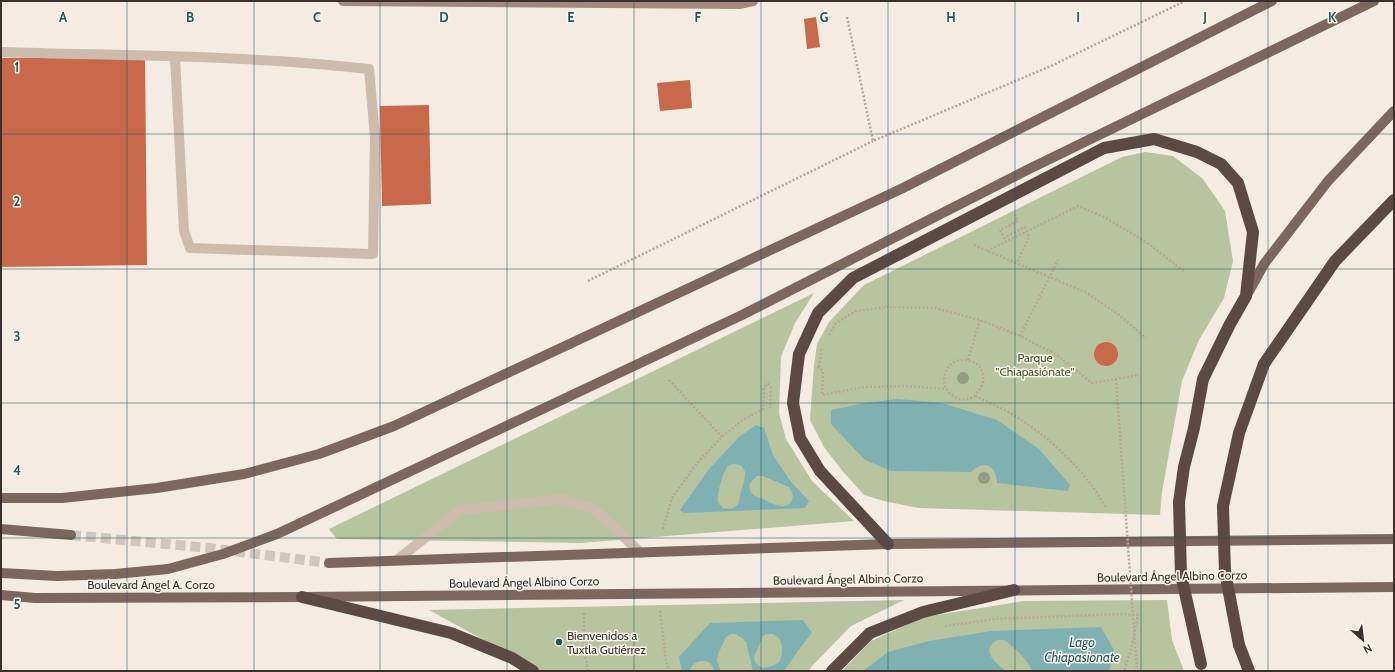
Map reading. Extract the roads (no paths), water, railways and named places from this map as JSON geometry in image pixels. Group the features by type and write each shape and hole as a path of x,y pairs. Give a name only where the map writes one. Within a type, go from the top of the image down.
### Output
{"highway":[{"path":"888,544 820,471 800,438 793,403 799,354 818,313 853,278 1104,148 1154,139 1197,152 1221,164 1238,183 1253,232 1246,296 1230,324 1203,379 1194,428 1184,467 1179,502 1181,575 1202,668"},
{"path":"1249,671 1239,645 1224,572 1223,506 1239,433 1264,364 1335,261 1394,200"},
{"path":"832,671 870,633 923,612 1014,590"},
{"path":"302,597 451,633 512,658 533,671"}],"main road":[{"path":"1,498 62,498 157,488 244,474 319,454 394,426 900,189 1272,1"},
{"path":"1,573 57,576 168,570 223,554 277,534 742,315 1027,170 1374,1"},
{"path":"1246,296 1264,264 1328,181 1394,111"},
{"path":"1,529 70,535"},
{"name":"Boulevard Ángel Albino Corzo","path":"328,562 888,544 1394,539"},
{"name":"Boulevard Ángel Albino Corzo","path":"302,597 1394,587"},
{"name":"Boulevard Ángel A. Corzo","path":"1,595 35,598 302,597"}],"street":[{"path":"344,1 739,4 753,1"}],"lane":[{"path":"1,52 175,57 319,63 369,69 375,137 373,254 190,248 184,231 175,57"},
{"path":"397,560 460,510 562,499 594,509 641,553"}],"water":[{"path":"898,399 942,403 997,420 1039,449 1070,485 1068,491 997,483 992,468 985,465 976,468 971,472 891,471 865,460 831,424 831,410 865,403"},
{"path":"756,425 764,428 773,455 791,482 809,501 805,508 684,513 680,510 709,469 740,436","holes":["734,464 743,467 745,478 737,505 730,509 723,508 718,503 720,484 728,466","757,476 763,476 789,487 793,495 792,501 786,506 782,506 754,495 750,491 749,485"]},
{"path":"803,620 812,633 784,671 753,671 746,642 736,634 730,634 726,637 718,654 717,661 721,671 714,671 713,666 710,663 702,661 695,664 690,671 682,671 679,657 710,623","holes":["773,634 779,638 781,643 781,658 778,663 763,668 755,663 754,657 763,636"]},
{"name":"Lago Chiapasionate","path":"1101,627 1114,650 1109,671 1032,671 1028,663 1010,645 1003,640 997,640 993,643 989,652 993,659 1006,671 863,671 888,652 929,641 992,631"}],"tunnel":[{"path":"71,535 209,548 329,563"}],"place":[{"name":"Bienvenidos a Tuxtla Gutiérrez","path":"559,642"}],"park label":[{"name":"Parque \"Chiapasiónate\"","path":"1035,364"}]}
